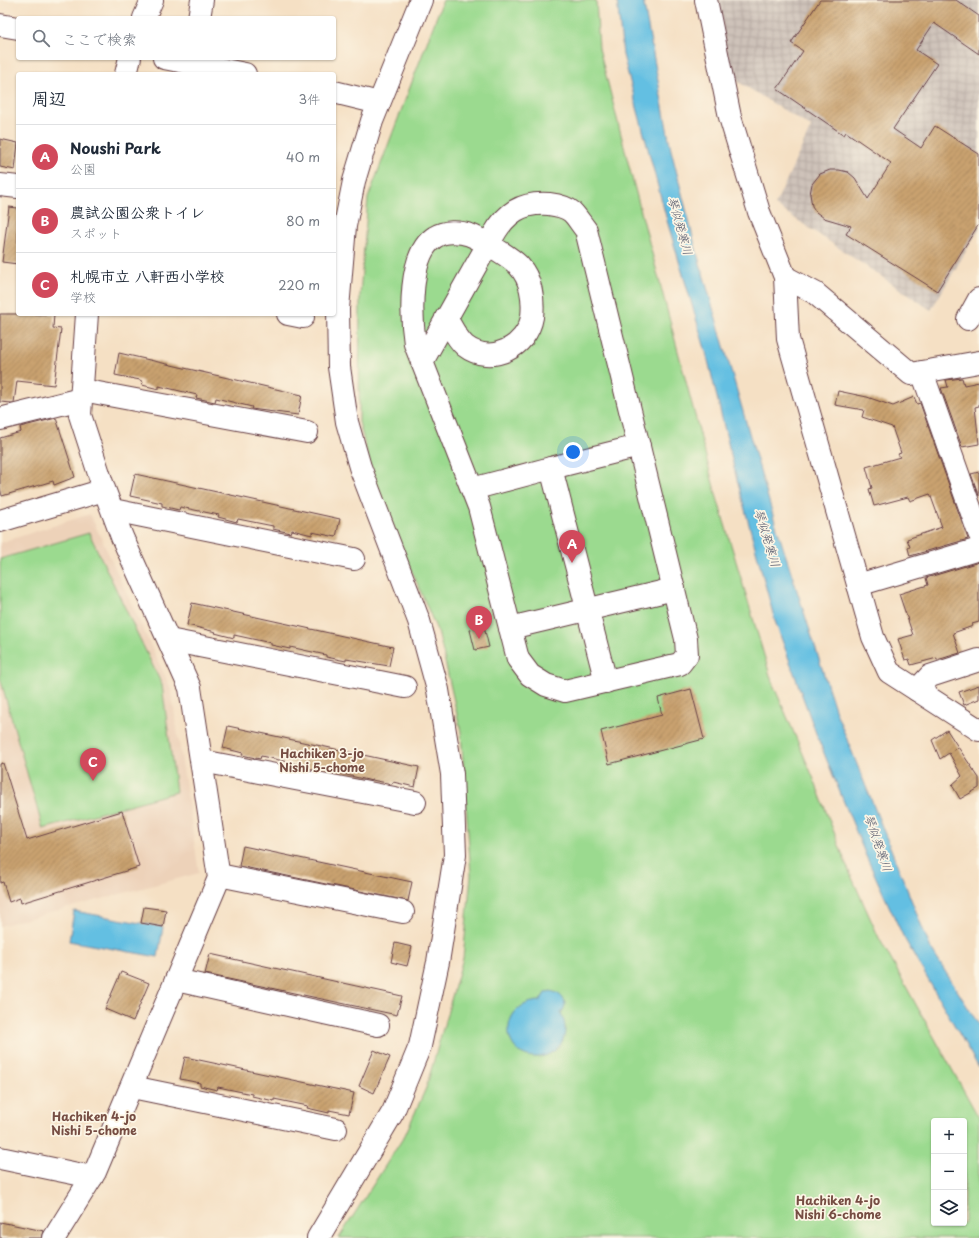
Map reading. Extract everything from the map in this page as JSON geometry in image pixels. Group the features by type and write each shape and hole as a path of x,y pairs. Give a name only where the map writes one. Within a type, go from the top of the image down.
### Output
{"street":[{"path":"145,16 152,0"},
{"path":"199,16 202,0"},
{"path":"318,1238 393,1112 420,1046 438,962 455,855 452,774 438,690 418,621 360,467 347,422 339,367 338,309 345,226 354,180 379,103 421,0"},
{"path":"706,0 730,117 759,212 785,277 788,339 873,637 889,672 979,730"},
{"path":"0,25 16,28"},
{"path":"126,72 130,60"},
{"path":"191,61 237,72"},
{"path":"336,92 379,103"},
{"path":"0,185 16,188"},
{"path":"422,362 446,318 488,245 500,224 519,208 536,203 558,205 572,212 586,230 686,639 687,655 680,664 565,691 546,685 530,675 518,659 479,507 472,490 422,362 415,344 412,323 415,278 422,252 434,238 452,232 470,235 519,266 531,287 534,305 531,323 522,338 510,350 497,354 478,353 465,346 446,318"},
{"path":"785,277 815,293 911,374 979,362"},
{"path":"968,319 979,299"},
{"path":"54,1238 92,1176 132,1087 219,875 190,688 122,537 103,486 80,415 87,316"},
{"path":"922,372 979,533"},
{"path":"0,419 82,394 307,432"},
{"path":"472,490 639,446"},
{"path":"551,468 606,682"},
{"path":"0,521 94,493 103,486"},
{"path":"113,510 354,559"},
{"path":"858,585 979,549"},
{"path":"510,628 674,589"},
{"path":"169,640 405,687"},
{"path":"917,690 930,676 979,660"},
{"path":"202,761 415,802"},
{"path":"219,875 403,912"},
{"path":"176,980 378,1025"},
{"path":"132,1087 336,1129"},
{"path":"0,1158 92,1176"}],"shaded area":[{"path":"718,0 979,0 979,229 931,310 775,205 811,127 729,76"},
{"path":"90,514 171,689 199,873 0,926 0,543"}],"green space":[{"path":"443,0 596,0 599,48 631,174 715,491 772,682 813,777 848,869 879,938 979,1118 979,1238 339,1238 405,1135 426,1088 463,958 471,875 461,732 439,635 375,484 359,422 360,295 368,198"},
{"path":"89,533 162,685 176,792 43,829 0,678 0,559"}],"water":[{"name":"琴似発寒川","path":"617,0 643,0 671,150 697,253 775,522 836,712 931,949 979,1025 979,1068 903,936 866,856 817,736 775,621 736,476 706,352 668,224 623,55"},
{"path":"74,911 163,927 158,957 69,941"},
{"path":"550,991 561,996 565,1002 564,1009 561,1013 565,1025 564,1037 558,1047 548,1055 539,1057 526,1056 517,1050 511,1041 509,1031 510,1020 516,1011 526,1004 540,1001 545,993"}],"building":[{"path":"820,0 956,0 979,16 979,54 934,23 916,50 937,64 893,129 921,148 935,126 979,154 979,224 937,291 846,234 851,226 824,218 816,212 812,206 810,194 812,184 820,174 830,170 848,172 855,178 868,199 891,163 846,132 844,135 777,89 803,51 791,43"},
{"path":"0,139 16,143 15,170 0,167"},
{"path":"9,207 16,208 16,264 2,262"},
{"path":"0,314 16,314 16,316 54,316 53,328 61,329 54,385 17,381 14,403 0,402"},
{"path":"119,353 302,395 298,415 251,409 252,407 216,398 215,402 196,398 197,395 159,386 159,389 142,385 143,382 140,380 115,375"},
{"path":"962,378 964,385 979,382 979,406 975,407 979,444 962,447 941,388 948,387 946,380"},
{"path":"838,391 867,397 893,406 914,397 917,404 920,403 968,539 910,556 908,548 910,547 907,539 942,527 930,494 910,501 908,497 874,506 869,489 872,488 866,467 900,457 898,454 901,453 892,427 862,417 864,410 835,405"},
{"path":"56,418 75,477 54,485 53,481 2,496 0,488 0,438 21,432 20,427"},
{"path":"979,472 979,496 971,474"},
{"path":"135,474 340,519 336,537 312,532 312,535 292,530 291,533 273,529 273,526 238,519 237,522 218,517 219,515 180,507 179,510 162,506 162,503 130,496"},
{"path":"979,562 979,622 972,624 973,626 953,633 960,653 937,660 937,658 911,665 909,659 905,660 898,639 913,635 899,594 928,585 926,578"},
{"path":"192,603 393,647 389,666 326,657 326,655 290,647 290,649 271,645 271,643 234,635 234,638 187,625"},
{"path":"484,627 489,647 475,650 470,630"},
{"path":"979,685 979,699 964,705 959,692"},
{"path":"691,689 704,739 609,764 601,731 662,715 658,698"},
{"path":"228,726 419,767 415,787 393,782 392,784 372,781 317,768 317,770 296,766 297,764 261,756 260,759 242,755 243,753 223,748"},
{"path":"947,730 979,778 979,788 960,799 952,785 962,776 949,753 940,759 932,740"},
{"path":"3,763 27,840 122,811 139,867 21,903 20,898 9,902 3,882 0,883 0,764"},
{"path":"243,846 412,882 408,901 239,866"},
{"path":"144,907 166,910 163,927 141,923"},
{"path":"395,943 412,947 407,966 391,962"},
{"path":"210,954 402,996 397,1015 205,974"},
{"path":"121,972 149,983 133,1021 105,1009"},
{"path":"374,1050 390,1057 374,1093 359,1086"},
{"path":"185,1057 354,1093 349,1114 329,1110 329,1113 307,1108 308,1106 252,1096 252,1094 218,1087 217,1090 200,1086 200,1083 180,1079"},
{"path":"0,1222 44,1231 42,1238 0,1238"}],"place":[{"name":"Noushi Park","path":"572,563"},
{"name":"農試公園公衆トイレ","path":"479,639"},
{"name":"札幌市立 八軒西小学校","path":"93,781"}],"district":[{"name":"Hachiken 3-jo Nishi 5-chome","path":"322,761"},
{"name":"Hachiken 4-jo Nishi 5-chome","path":"94,1124"},
{"name":"Hachiken 4-jo Nishi 6-chome","path":"838,1208"}]}
